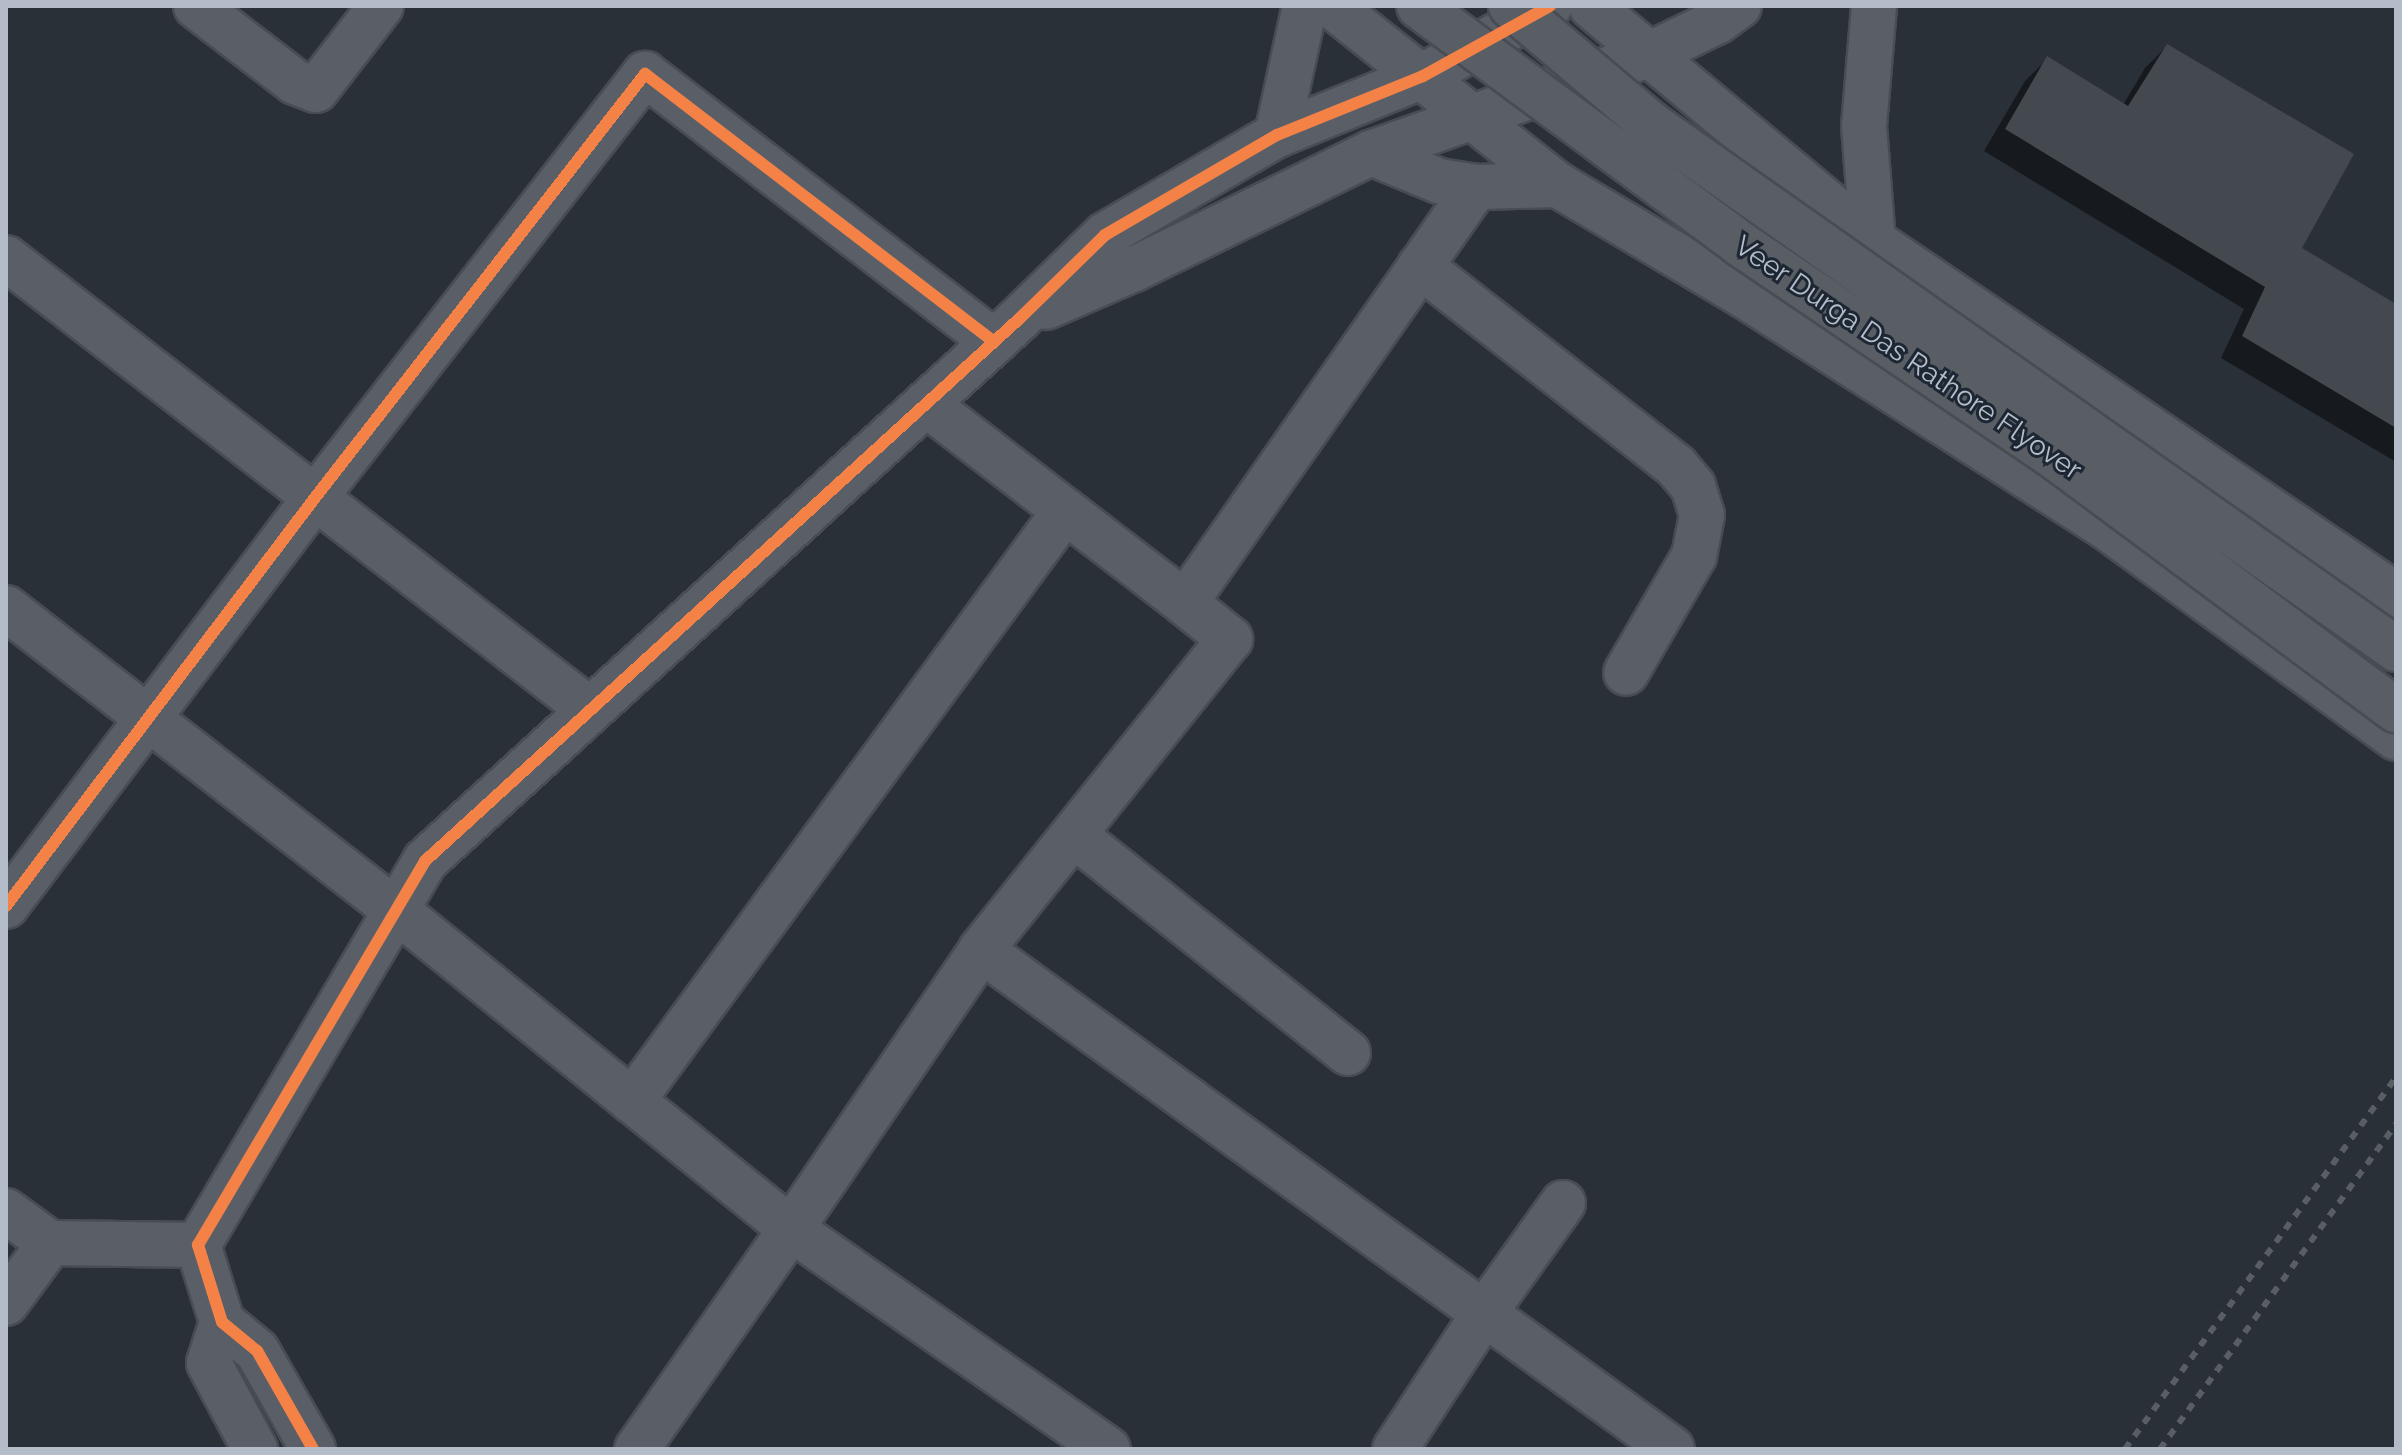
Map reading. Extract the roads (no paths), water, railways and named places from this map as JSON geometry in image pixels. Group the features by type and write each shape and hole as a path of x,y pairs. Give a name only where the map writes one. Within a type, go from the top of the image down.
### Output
{"main road":[{"name":"Veer Durga Das Rathore Flyover","path":"1419,6 1742,245 2051,454 2396,710"},
{"name":"Veer Durga Das Rathore Flyover","path":"1511,6 1652,125 2396,649"}],"street":[{"path":"196,6 295,82 316,90 381,6"},
{"path":"1277,135 1305,6"},
{"path":"1332,6 1558,185 1790,326 2106,527 2396,738"},
{"path":"313,1449 257,1351 222,1322 198,1245 425,861 926,404 1105,235 1277,135 1423,76 1550,6"},
{"path":"1591,6 1873,241 2396,595"},
{"path":"1006,330 1371,153 1648,55 1718,21 1739,6"},
{"path":"1790,326 1838,283 1873,241 1864,126 1874,6"},
{"path":"6,906 314,499 645,74 1006,330"},
{"path":"1371,153 1413,173 1476,187 1558,185"},
{"path":"1185,603 1476,187"},
{"path":"6,258 590,710"},
{"path":"1420,266 1676,466 1693,486 1702,515 1694,556 1626,673"},
{"path":"637,1449 981,950 1230,639 926,404"},
{"path":"632,1101 1065,511"},
{"path":"6,608 396,910 791,1229 1108,1449"},
{"path":"1074,835 1348,1053"},
{"path":"981,950 1672,1449"},
{"path":"1395,1449 1485,1312 1563,1203"},
{"path":"6,1211 50,1243 198,1245"},
{"path":"6,1303 50,1243"},
{"path":"222,1322 209,1363 255,1449"}],"railway":[{"path":"2125,1449 2396,1077"},
{"path":"2160,1449 2396,1124"}]}
